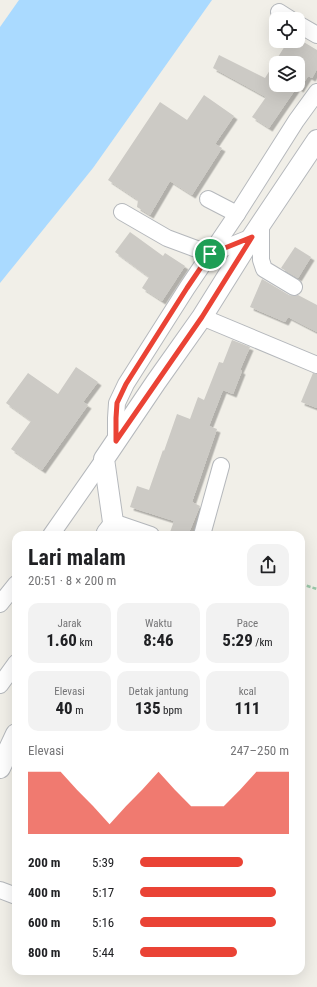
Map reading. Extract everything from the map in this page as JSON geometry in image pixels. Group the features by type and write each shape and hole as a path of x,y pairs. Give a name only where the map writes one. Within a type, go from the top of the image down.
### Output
{"street":[{"path":"305,28 317,35"},
{"path":"116,441 117,403 126,384 296,121 317,92"},
{"path":"54,531 202,317 256,230 317,140"},
{"path":"208,199 237,214"},
{"path":"122,212 166,238 210,254 256,230"},
{"path":"256,230 264,269 294,287"},
{"path":"202,317 317,365"},
{"path":"104,459 108,486 110,525 135,531"},
{"path":"203,531 221,466"},
{"path":"0,604 12,589"},
{"path":"0,685 12,668"},
{"path":"0,768 12,742"},
{"path":"0,890 12,894"}],"path":[{"path":"305,585 317,589"}],"water":[{"path":"19,0 212,0 93,168 0,283 0,27"}],"building":[{"path":"305,43 317,50 317,69 312,78 308,76 305,81 305,56 279,56 284,48 305,48"},
{"path":"219,55 265,78 269,72 269,92 294,92 269,128 252,117 266,97 213,68"},
{"path":"204,95 234,116 215,144 222,148 192,195 170,181 150,215 137,207 138,200 108,180 160,102 187,120"},
{"path":"130,232 163,256 165,253 185,266 162,301 142,288 149,277 115,252"},
{"path":"295,247 311,257 298,278 281,268"},
{"path":"262,279 289,295 298,295 317,305 317,332 288,317 285,322 250,307"},
{"path":"232,340 250,347 240,370 242,371 233,394 223,390 209,426 217,429 192,502 200,506 190,531 170,531 174,521 130,507 137,486 149,490 177,414 190,419 198,397 204,400 219,362 223,363"},
{"path":"76,367 98,382 83,402 88,405 42,470 11,449 31,421 6,403 28,373 58,394"},
{"path":"313,373 317,374 317,408 301,402"}],"route":[{"path":"252,237 202,317 116,441 117,403 126,384 210,254 236,242 252,237"}]}
